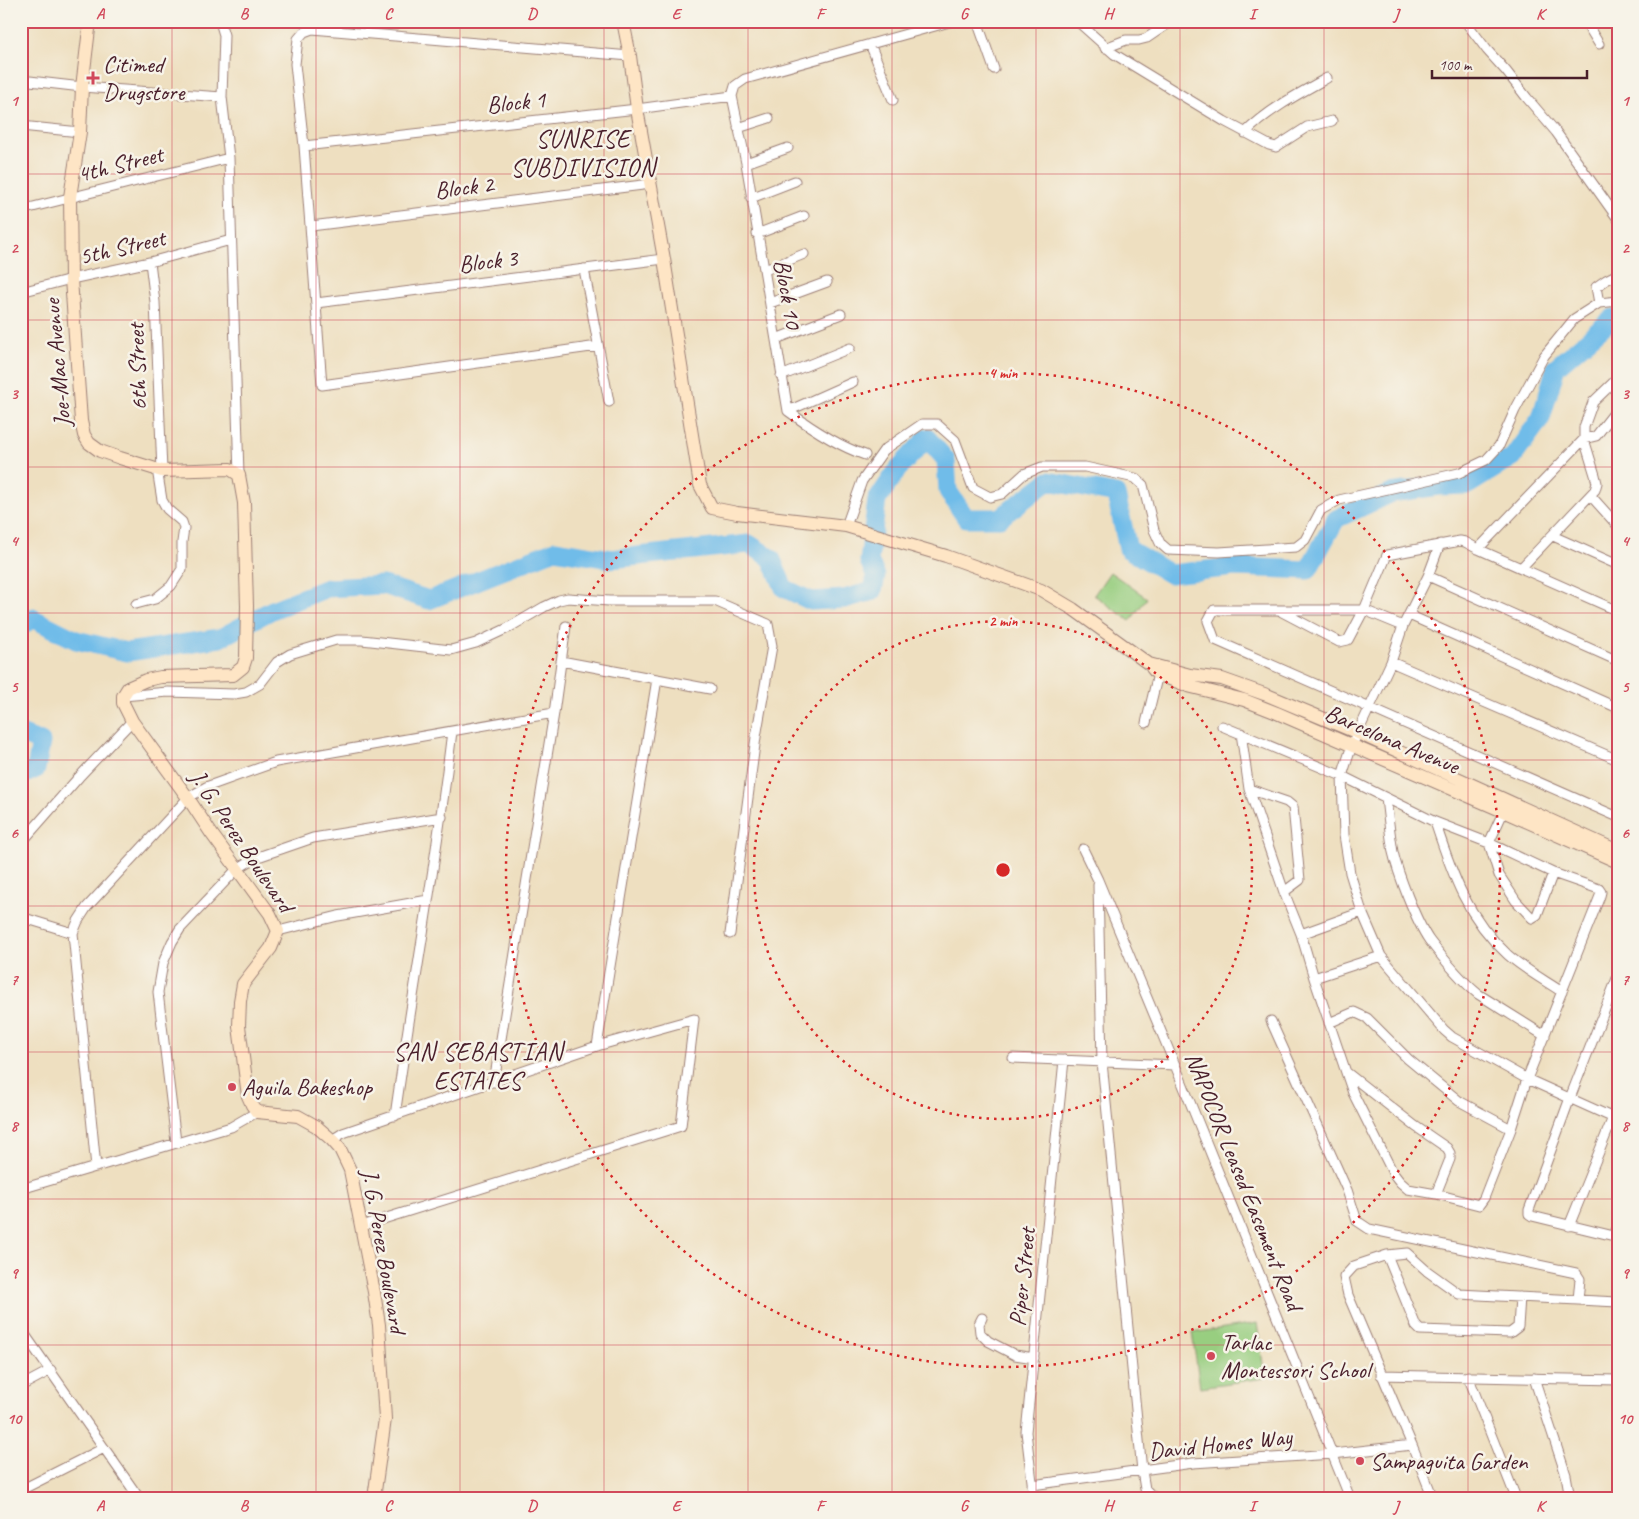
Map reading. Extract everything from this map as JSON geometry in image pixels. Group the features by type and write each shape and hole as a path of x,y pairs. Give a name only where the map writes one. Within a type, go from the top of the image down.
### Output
{"street":[{"name":"Joe-Mac Avenue","path":"90,21 82,87 80,132 70,197 72,279 81,421 84,434 89,443 100,451 159,470 230,469 239,475"},
{"path":"123,696 128,688 146,680 161,677 233,675 243,667 246,658 247,606 244,503 239,475 229,158 222,97 224,35 218,21"},
{"path":"623,21 664,259"},
{"path":"732,96 736,86 745,79 953,21"},
{"path":"977,21 994,69"},
{"path":"1077,21 1105,48 1197,106 1269,145 1276,147 1307,127 1332,121"},
{"path":"1105,48 1126,40 1147,38 1172,21"},
{"path":"1465,21 1556,132 1618,219"},
{"path":"1585,21 1599,44"},
{"path":"598,346 322,385 311,226 295,64 298,39 304,32 312,29 630,56"},
{"path":"870,44 893,100"},
{"path":"1245,133 1280,105 1327,78"},
{"path":"21,80 82,87 222,97"},
{"name":"Block 1","path":"304,146 637,109 732,96"},
{"name":"Block 10","path":"732,96 746,163 788,410"},
{"path":"738,128 769,118"},
{"path":"21,126 80,132"},
{"path":"746,163 788,148"},
{"name":"4th Street","path":"21,210 229,158"},
{"path":"751,198 795,181"},
{"name":"Block 2","path":"311,226 651,184"},
{"path":"757,234 804,216"},
{"name":"5th Street","path":"21,292 150,262 231,240"},
{"path":"764,270 804,254"},
{"name":"Block 3","path":"316,303 664,259"},
{"name":"Barcelona Avenue","path":"664,259 700,485 712,508 849,528 946,556 1041,590 1065,604 1155,669 1189,680 1222,679 1267,695 1355,739 1505,806 1618,862"},
{"name":"6th Street","path":"136,604 155,599 171,586 182,569 184,528 182,522 167,508 162,500 159,470 155,302 150,262"},
{"path":"584,269 609,402"},
{"path":"1599,303 1596,287 1618,274"},
{"path":"770,303 827,282"},
{"path":"849,528 862,481 884,450 922,424 937,424 955,440 973,488 990,497 1002,494 1024,474 1042,467 1085,467 1135,478 1143,485 1154,530 1160,543 1168,550 1219,552 1296,547 1305,540 1321,510 1339,500 1458,473 1486,460 1499,446 1515,410 1544,356 1574,319 1599,303 1618,301"},
{"path":"776,339 841,314"},
{"path":"781,376 850,348"},
{"path":"1521,568 1595,490 1597,483 1584,439 1584,427 1593,402 1618,378"},
{"path":"788,410 853,382"},
{"path":"1478,549 1584,439 1596,436 1618,408"},
{"path":"788,410 838,442 865,455"},
{"path":"1591,496 1618,526"},
{"path":"1553,536 1618,565"},
{"path":"1280,611 1339,642 1348,640 1364,610 1388,555 1440,544 1464,542 1618,611"},
{"path":"1440,544 1428,576 1403,626 1390,662 1355,739 1342,776 1344,835 1350,873 1362,912 1381,956 1444,1030 1452,1037 1528,1079 1615,1119"},
{"path":"1428,576 1618,661"},
{"path":"123,696 168,692 234,694 246,692 260,684 277,662 290,654 336,640 362,640 451,650 476,643 508,628 544,607 568,598 609,601 715,601 768,624 772,646 756,737 730,934"},
{"path":"1403,626 1364,610 1214,610 1208,621 1215,640 1618,817"},
{"path":"1409,615 1618,708"},
{"path":"494,1082 554,713 566,626"},
{"path":"561,661 710,689"},
{"path":"1390,662 1618,760"},
{"path":"1146,723 1155,669"},
{"path":"598,1046 657,679"},
{"name":"J. G. Perez Boulevard","path":"123,696 123,703 132,721 270,914 278,931 271,948 243,984 239,1026 248,1096 257,1112 298,1116 316,1126 340,1150 350,1170 379,1325 385,1418 374,1498"},
{"path":"96,1167 74,933 78,921 87,907 188,798 206,787 276,762 554,713"},
{"path":"21,843 78,778 132,721"},
{"path":"1222,726 1342,776 1435,822 1489,843 1553,873 1599,889 1601,892 1484,1198 1479,1205 1408,1189 1396,1178 1353,1093 1301,934 1284,892 1249,789 1241,734"},
{"path":"395,1116 442,817 452,731"},
{"path":"1249,789 1287,802 1293,807 1300,880 1284,892"},
{"path":"1386,798 1393,853 1409,898 1429,940 1468,986 1545,1036"},
{"path":"1505,806 1489,843 1499,874 1516,901 1532,918 1538,915 1553,873"},
{"name":"Barcelona Avenue","path":"1505,806 1618,851"},
{"path":"176,1142 158,992 163,963 180,929 237,869 255,858 313,838 442,817"},
{"path":"1435,822 1454,879 1485,931 1508,956 1562,992"},
{"name":"NAPOCOR Leased Easement Road","path":"1083,849 1098,880 1175,1065 1350,1498"},
{"path":"1098,880 1102,1062 1142,1471 1145,1489 1154,1498"},
{"path":"278,931 338,916 428,900"},
{"path":"1301,934 1362,912"},
{"path":"21,918 74,933"},
{"path":"1314,978 1381,956"},
{"path":"1618,976 1529,1210 1529,1214 1532,1216 1616,1237 1618,1226"},
{"path":"1329,1023 1354,1012 1367,1018 1408,1059 1459,1102 1510,1129"},
{"path":"332,1140 343,1132 598,1046 694,1019 681,1126 361,1226"},
{"path":"1272,1021 1346,1190 1357,1221 1369,1228 1576,1273 1580,1279 1578,1300"},
{"path":"1013,1058 1175,1065"},
{"name":"Piper Street","path":"1034,1498 1026,1432 1064,1060"},
{"path":"1346,1072 1414,1126 1447,1148 1450,1153 1450,1159 1436,1194"},
{"path":"1569,1226 1615,1119 1618,1105"},
{"path":"21,1189 231,1127 257,1112"},
{"path":"1407,1253 1408,1237"},
{"path":"1433,1498 1348,1295 1344,1277 1354,1266 1387,1255 1407,1253 1459,1294 1618,1302"},
{"path":"1387,1255 1416,1326 1420,1330 1510,1333 1518,1327 1520,1297"},
{"path":"982,1318 979,1324 980,1333 988,1341 1015,1355 1034,1358"},
{"path":"21,1329 52,1370 139,1498"},
{"path":"21,1386 52,1370"},
{"path":"1381,1374 1618,1380"},
{"path":"1468,1376 1516,1498"},
{"path":"1534,1378 1566,1475 1570,1498"},
{"name":"David Homes Way","path":"1032,1485 1193,1464 1333,1454 1412,1445"},
{"path":"21,1490 104,1448"}],"green space":[{"path":"1110,572 1147,598 1130,621 1094,595"},
{"path":"1257,1323 1265,1378 1200,1387 1192,1333"}],"waterway":[{"path":"21,627 32,618 76,640 127,652 220,638 272,610 327,588 383,585 429,600 555,550 611,559 749,544 771,558 784,588 811,601 844,599 873,591 876,576 869,561 877,500 898,469 927,438 946,460 948,491 966,518 1000,518 1048,481 1116,494 1128,549 1170,574 1235,567 1308,570 1336,519 1392,493 1438,486 1468,485 1513,457 1541,418 1556,367 1613,318 1618,319"},
{"path":"21,734 41,742 36,769 21,776"}],"place":[{"name":"Citimed Drugstore","path":"93,78"},
{"name":"Aguila Bakeshop","path":"232,1087"},
{"name":"Tarlac Montessori School","path":"1211,1356"},
{"name":"Sampaguita Garden","path":"1360,1461"}],"district":[{"name":"SUNRISE SUBDIVISION","path":"583,152"},
{"name":"SAN SEBASTIAN ESTATES","path":"478,1066"}]}
